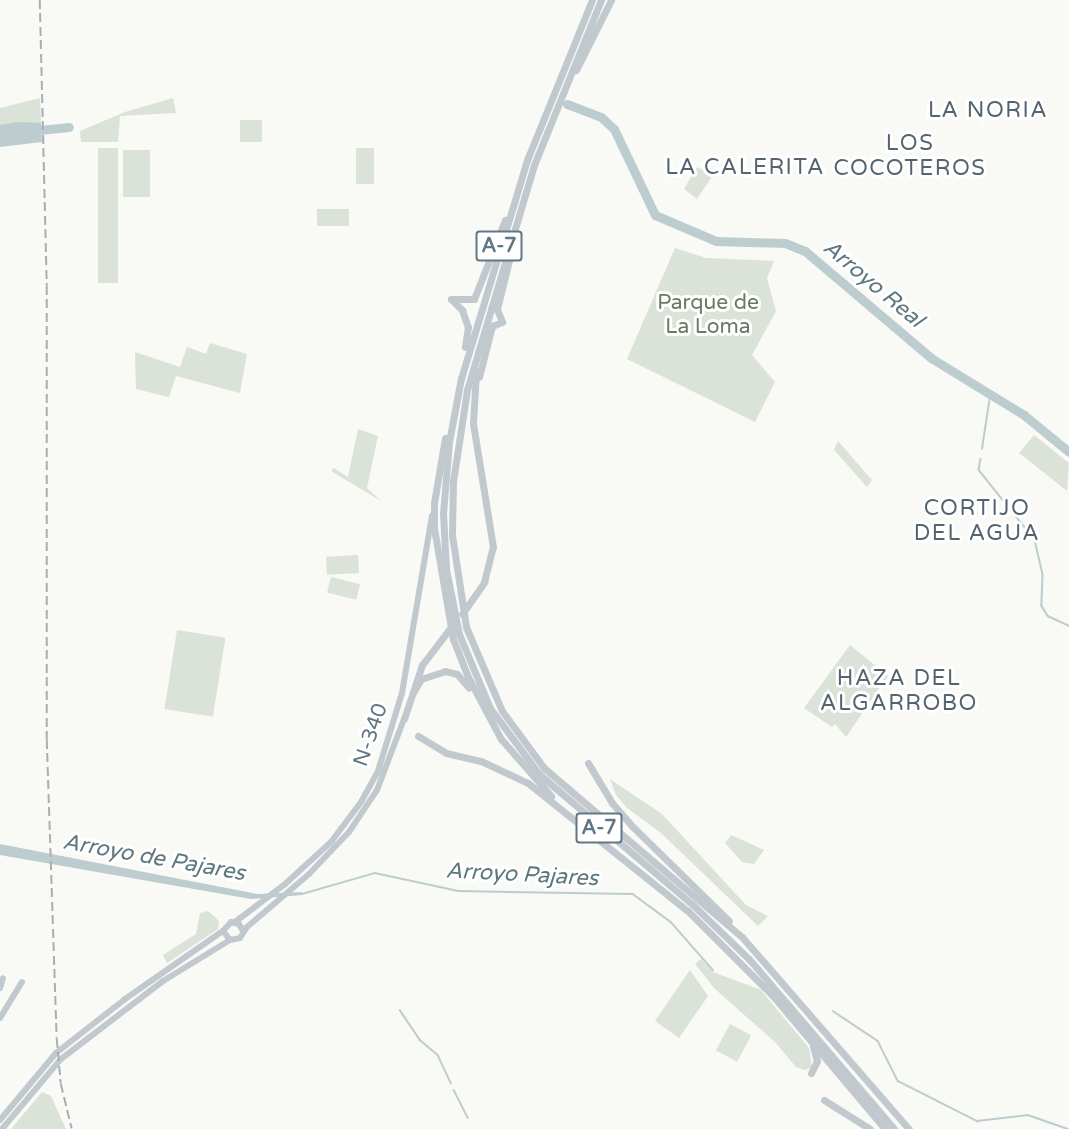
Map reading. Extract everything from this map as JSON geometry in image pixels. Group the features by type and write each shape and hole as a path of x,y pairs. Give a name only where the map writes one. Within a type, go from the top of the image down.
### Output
{"highway":[{"path":"566,79 592,0"},
{"path":"549,117 601,0"},
{"path":"566,79 611,0"},
{"name":"A-7","path":"549,117 485,319 466,390 453,481 452,535 466,627 502,711 544,768 742,937 909,1129"},
{"name":"A-7","path":"549,117 510,210 465,362 449,442 443,513 448,605 456,636 490,708 539,774 693,905 749,959 894,1129"},
{"path":"472,401 492,326 502,321 497,309 520,206"},
{"path":"465,362 468,327 462,310 451,299 468,301 477,295 496,234 510,210"},
{"path":"404,718 422,665 473,600 490,566 493,526 472,401 485,319"},
{"path":"448,605 434,503 452,404 461,378"},
{"path":"456,636 491,724"},
{"path":"404,718 421,679 445,671 467,683 491,724 521,765 580,824"},
{"path":"418,736 446,753 481,761 528,783 688,912 795,1022 885,1129"},
{"path":"588,763 607,796 633,827 742,937"},
{"path":"795,1022 816,1054 811,1073"},
{"path":"824,1100 870,1129"}],"main road":[{"name":"N-340","path":"0,1120 56,1053 125,999 223,931 227,924 251,913 284,885 344,826 383,760 402,693 434,503"},
{"name":"N-340","path":"2,1129 34,1087 86,1038 181,969 230,940 240,938 243,931 337,847 368,806 389,764 404,718"},
{"path":"235,922 243,931"},
{"path":"223,931 230,940"},
{"path":"0,988 3,978"},
{"path":"0,1018 22,982"}],"green space":[{"path":"40,98 41,123 0,125 0,108"},
{"path":"173,98 176,113 120,116 118,142 81,142 80,131 125,112"},
{"path":"240,120 262,120 262,142 240,142"},
{"path":"98,148 118,148 118,283 98,283"},
{"path":"356,148 374,148 374,184 356,184"},
{"path":"123,150 150,150 150,197 123,197"},
{"path":"697,167 713,175 697,199 684,189"},
{"path":"317,209 349,209 349,226 317,226"},
{"name":"Parque de La Loma","path":"675,248 706,258 774,261 767,278 776,311 752,355 775,382 755,422 627,359"},
{"path":"210,343 247,354 240,393 176,376 169,397 136,389 135,352 180,367 187,347 206,354"},
{"path":"358,429 378,436 367,488 381,501 331,471 334,468 348,477"},
{"path":"1034,435 1069,463 1067,491 1019,453"},
{"path":"838,441 872,480 867,487 834,450"},
{"path":"358,555 359,573 327,575 326,557"},
{"path":"331,577 360,584 356,600 327,593"},
{"path":"177,630 225,638 213,717 164,709"},
{"path":"850,645 888,676 846,737 835,724 832,727 804,708"},
{"path":"610,779 662,814 746,905 768,916 758,926 661,833 627,808 616,795"},
{"path":"731,835 764,850 754,864 742,862 725,843"},
{"path":"208,911 219,921 218,929 167,963 163,955 196,934 200,913"},
{"path":"701,959 713,972 761,990 809,1048 812,1067 805,1070 796,1067 775,1042 715,989 695,964"},
{"path":"690,970 708,996 679,1038 655,1021"},
{"path":"730,1024 751,1035 737,1062 716,1050"},
{"path":"42,1092 51,1096 66,1129 11,1129"}],"shaded area":[{"path":"17,122 41,123 42,142 0,147 0,125"},
{"path":"0,844 257,894 302,892 303,895 251,899 0,855"}],"waterway":[{"name":"Arroyo Real","path":"567,104 601,117 614,129 655,215 716,241 785,243 805,251 931,358 1024,415 1069,452"},
{"name":"Arroyo Real","path":"30,131 69,127"},
{"path":"982,449 990,396"},
{"path":"981,459 979,470 1035,540 1043,574 1042,606 1048,616 1069,626"},
{"name":"Arroyo Pajares","path":"302,894 375,873 458,891 633,894 671,922 713,970"},
{"path":"400,1010 420,1040 438,1055 451,1083"},
{"name":"Arroyo Pajares","path":"833,1011 878,1041 898,1081 977,1121 1028,1115 1068,1129"},
{"path":"454,1090 468,1118"}],"railway":[{"path":"40,0 47,286 47,740 57,1039 61,1084 72,1129"}],"district":[{"name":"LA NORIA","path":"988,111"},
{"name":"LOS COCOTEROS","path":"910,156"},
{"name":"LA CALERITA","path":"745,168"},
{"name":"CORTIJO DEL AGUA","path":"977,520"},
{"name":"HAZA DEL ALGARROBO","path":"899,690"}],"water label":[{"name":"Arroyo de Pajares","path":"154,858"}]}
